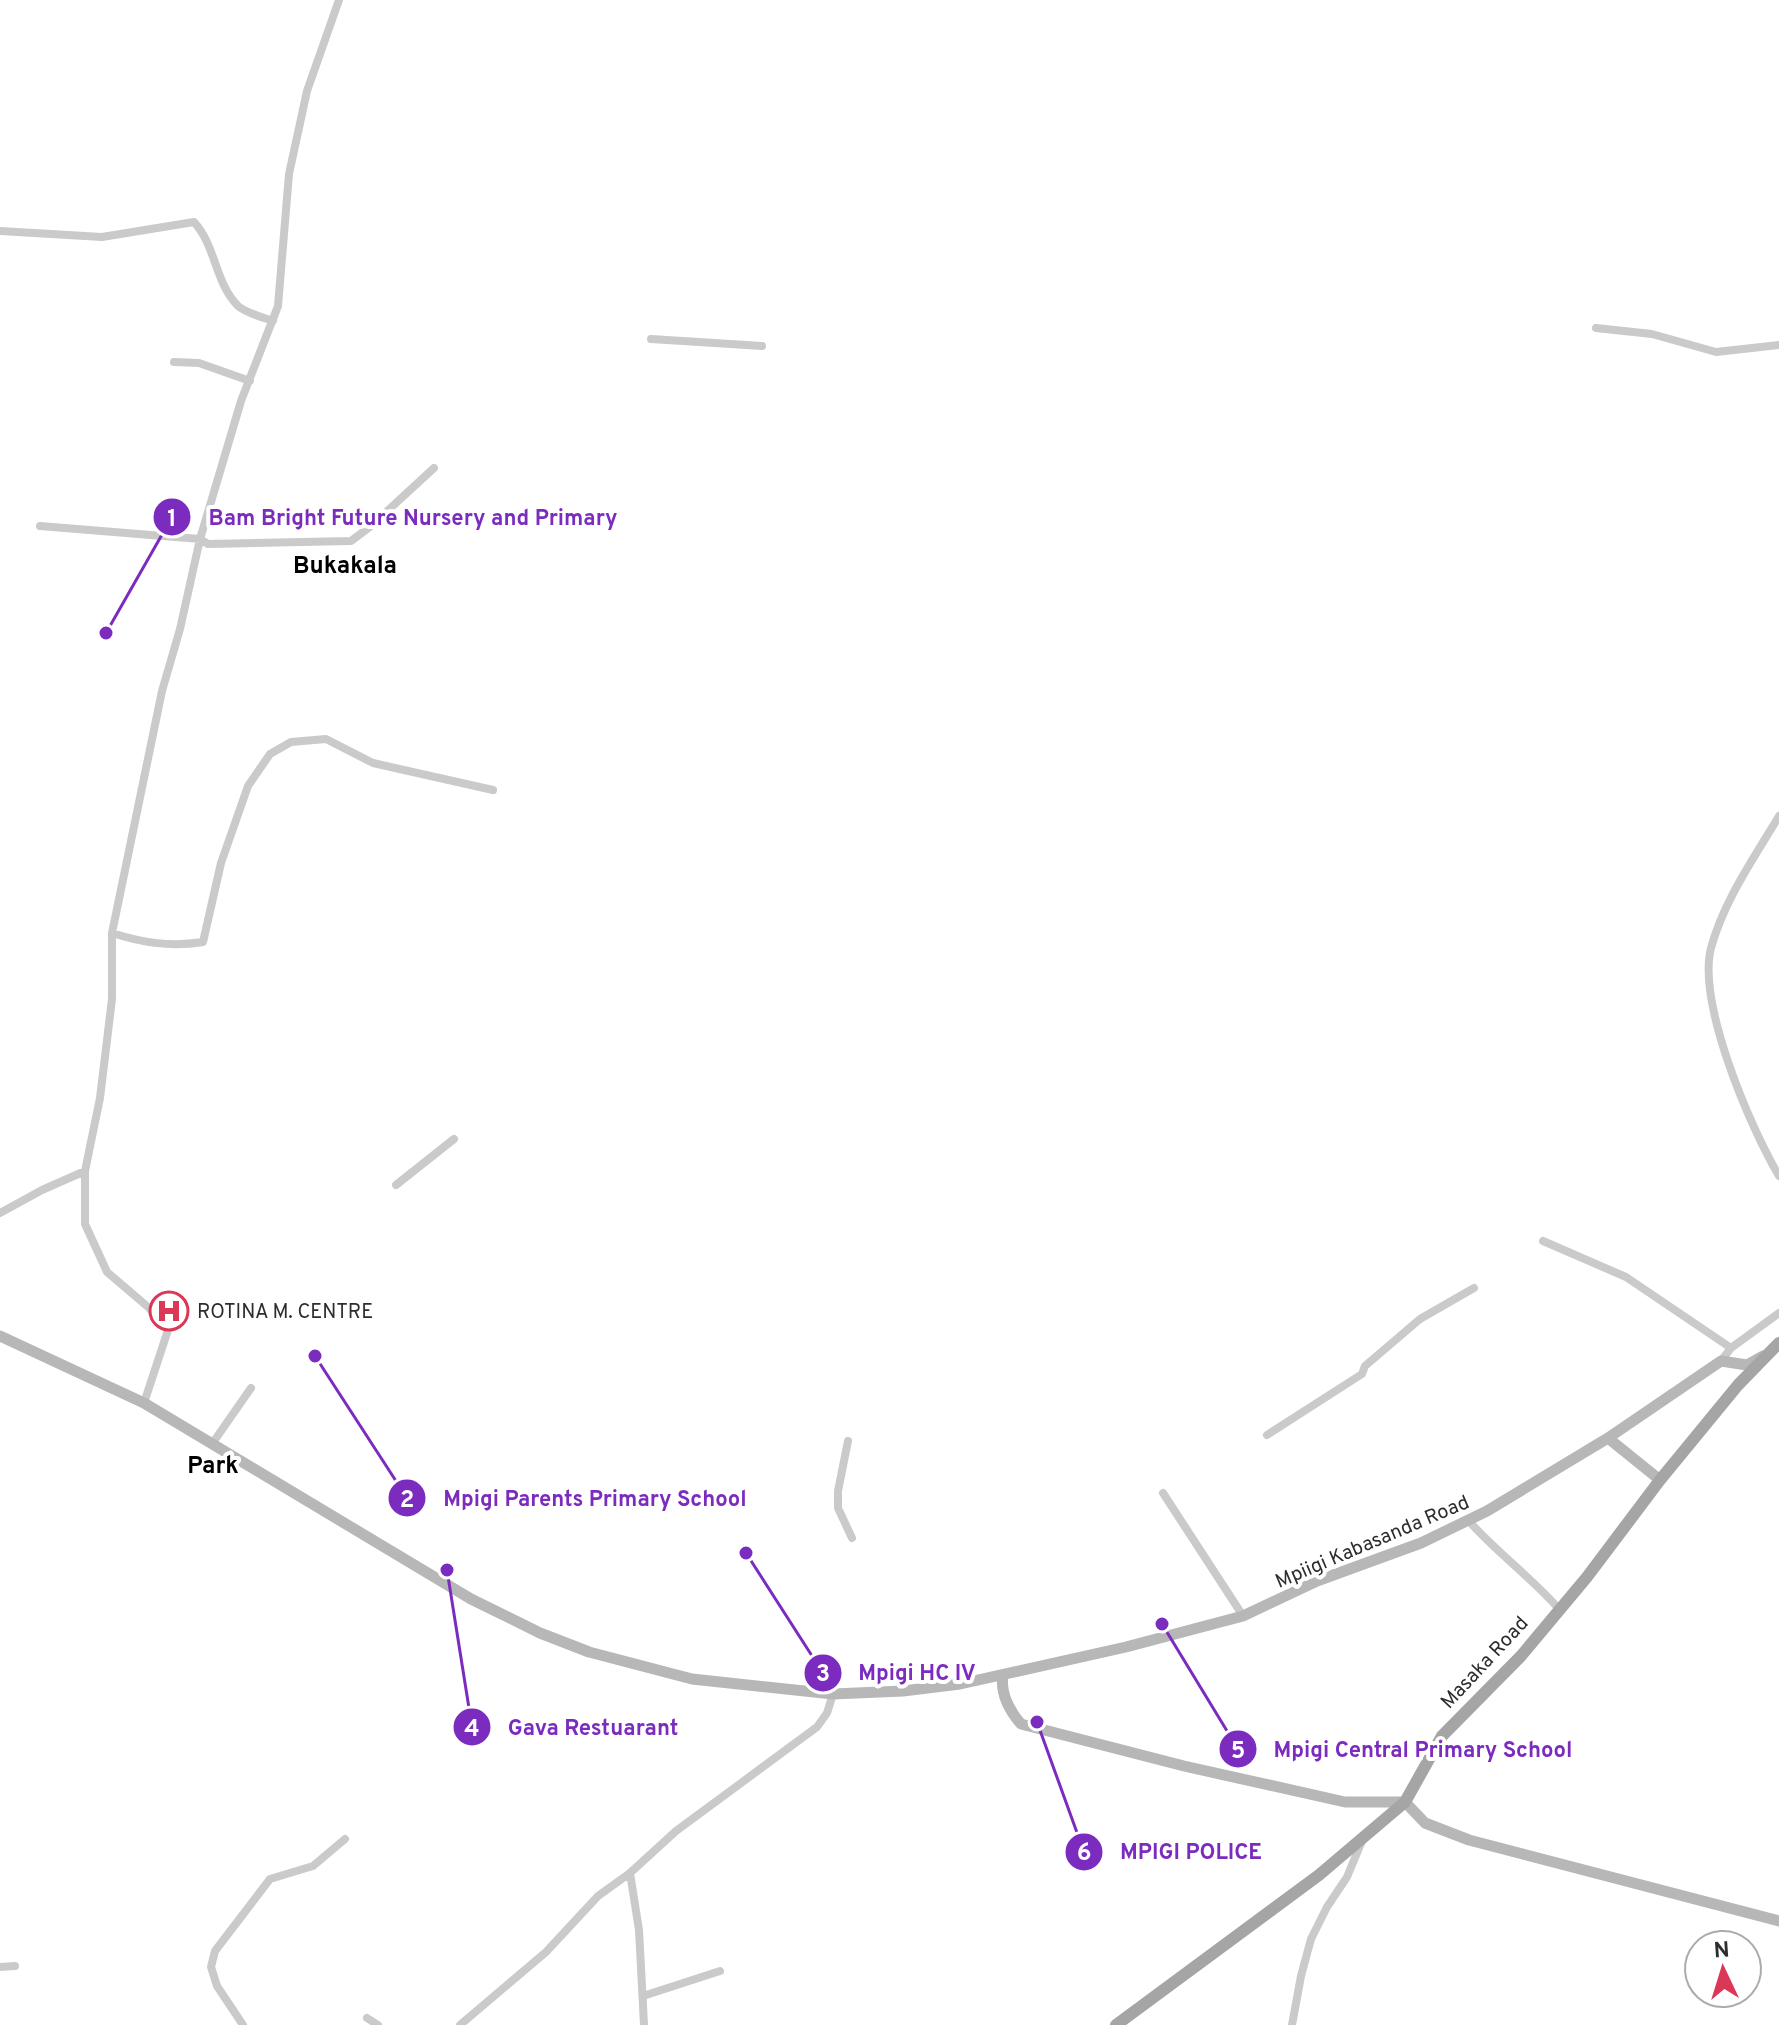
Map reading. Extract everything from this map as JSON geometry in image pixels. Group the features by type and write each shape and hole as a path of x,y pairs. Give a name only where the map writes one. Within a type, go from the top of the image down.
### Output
{"main road":[{"name":"Mpiigi Kabasanda Road","path":"0,1336 144,1403 471,1599 540,1633 589,1652 692,1679 833,1694 903,1691 1003,1675 1243,1616 1317,1581 1421,1543 1468,1520 1608,1438 1721,1361"},
{"path":"1721,1361 1747,1365 1776,1346"},
{"name":"Masaka Road","path":"1116,2025 1362,1841 1405,1802 1442,1736 1521,1656 1738,1385 1776,1346"},
{"path":"1608,1438 1660,1480"},
{"path":"1003,1675 1001,1685 1006,1701 1021,1724 1184,1766 1345,1802 1405,1802 1425,1823 1469,1840 1779,1921"}],"street":[{"path":"144,1403 168,1330 148,1307 107,1272 85,1224 85,1171 100,1098 110,1014 112,933 162,691 180,629 200,539 219,468 278,306 289,174 307,91 339,0"},
{"path":"0,231 102,237 194,222 202,231 227,291 240,308 273,321"},
{"path":"1596,328 1652,334 1716,352 1779,345"},
{"path":"651,339 762,346"},
{"path":"174,362 199,363 250,381"},
{"path":"40,526 200,539 208,544 351,541 434,468"},
{"path":"112,933 155,944 203,942 221,863 248,786 270,754 291,742 326,739 373,763 493,790"},
{"path":"1779,816 1723,914 1709,965 1713,1007 1739,1095 1779,1176"},
{"path":"396,1185 454,1139"},
{"path":"0,1213 85,1171"},
{"path":"1543,1241 1626,1277 1731,1348"},
{"path":"1267,1435 1362,1374 1365,1366 1420,1319 1474,1288"},
{"path":"1721,1361 1731,1348 1779,1313"},
{"path":"212,1444 251,1388"},
{"path":"848,1441 838,1491 838,1508 852,1538"},
{"path":"1163,1493 1243,1616"},
{"path":"1468,1520 1540,1587 1559,1609"},
{"path":"460,2025 546,1952 598,1896 630,1873 676,1831 817,1727 827,1713 833,1694"},
{"path":"243,2025 217,1986 211,1967 215,1951 270,1879 313,1866 345,1839"},
{"path":"1292,2025 1311,1939 1347,1877 1362,1841"},
{"path":"630,1873 639,1930 644,2025"},
{"path":"0,1967 15,1966"},
{"path":"643,1996 720,1971"},
{"path":"367,2018 378,2025"}],"place":[{"name":"Bam Bright Future Nursery and Primary","path":"106,633"},
{"name":"ROTINA M. CENTRE","path":"169,1311"},
{"name":"Mpigi Parents Primary School","path":"315,1356"},
{"name":"Mpigi HC IV","path":"746,1553"},
{"name":"Gava Restuarant","path":"447,1570"},
{"name":"Mpigi Central Primary School","path":"1162,1624"},
{"name":"MPIGI POLICE","path":"1037,1722"}],"district":[{"name":"Bukakala","path":"345,565"},
{"name":"Park","path":"213,1465"}]}
